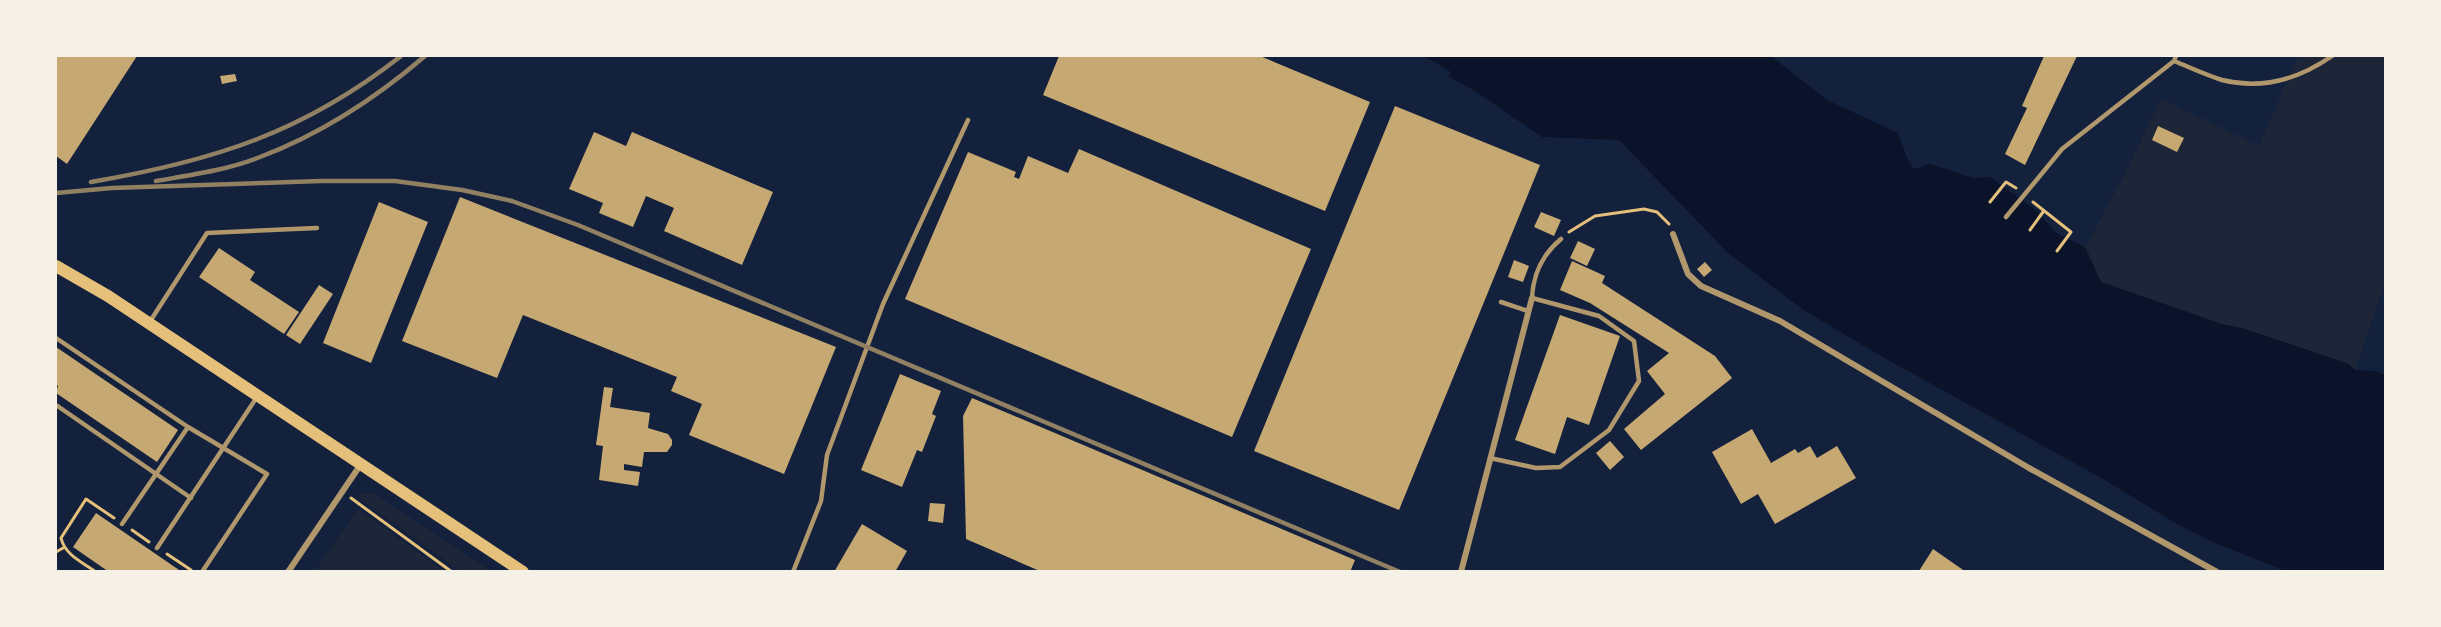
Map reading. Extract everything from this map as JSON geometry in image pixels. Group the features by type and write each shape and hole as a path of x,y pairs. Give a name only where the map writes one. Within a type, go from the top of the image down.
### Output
{"main road":[{"path":"56,266 108,296 523,572"}],"street":[{"path":"1673,234 1688,274 1701,286 1780,321 2029,468 2217,572"},
{"path":"1461,572 1532,298"},
{"path":"288,572 361,464"}],"lane":[{"path":"2006,217 2062,148 2175,58 2222,80 2263,84 2293,78 2332,56"},
{"path":"793,572 821,501 827,456 883,304 968,120"},
{"path":"149,323 207,233 317,228"},
{"path":"1490,458 1536,468 1560,467 1609,430 1639,381 1634,341 1599,316 1532,298 1532,283 1551,248 1561,239"},
{"path":"1501,302 1528,311"},
{"path":"56,338 188,427 267,474 202,572"},
{"path":"157,548 258,395"},
{"path":"56,405 191,498"},
{"path":"122,524 188,427"}],"path":[{"path":"1990,202 2006,182 2025,194 2043,212 2071,232 2057,251"},
{"path":"1561,239 1579,224 1595,216 1644,210 1657,213 1667,220 1673,234"},
{"path":"2030,230 2043,212"},
{"path":"343,491 452,572"},
{"path":"96,572 63,548 61,538 86,500 194,572"},
{"path":"56,552 63,548"}],"shaded area":[{"path":"1424,56 1771,56 1827,100 1898,133 1914,169 1930,164 1973,178 1990,177 2037,211 2055,232 2085,247 2101,282 2225,325 2242,328 2349,364 2355,370 2376,371 2385,375 2385,571 2286,571 2217,544 2177,524 2103,479 1879,355 1802,309 1728,253 1619,140 1542,137 1475,91 1448,76 1451,72"},
{"path":"2298,56 2385,56 2385,282 2355,370 2349,364 2242,328 2225,325 2101,282 2085,247 2124,176 2161,98 2259,146"},
{"path":"368,492 375,494 491,571 460,571 356,496"},
{"path":"358,509 444,571 315,571"}],"building":[{"path":"56,56 137,56 67,164 56,156"},
{"path":"1059,56 1260,56 1370,102 1325,211 1043,95"},
{"path":"2044,56 2077,56 2025,165 2005,154 2027,108 2022,106"},
{"path":"235,74 237,81 222,84 220,76"},
{"path":"1395,106 1540,165 1399,510 1254,451"},
{"path":"2158,126 2184,138 2177,152 2152,140"},
{"path":"594,132 626,146 632,132 773,192 742,265 664,231 674,208 646,196 633,227 599,213 603,203 569,189"},
{"path":"1079,149 1311,249 1232,437 905,299 968,152 1016,172 1014,177 1019,179 1028,156 1068,173"},
{"path":"460,197 836,347 784,474 689,435 702,404 671,391 677,377 523,315 497,378 402,341"},
{"path":"379,202 428,222 371,363 323,343"},
{"path":"1541,212 1561,220 1554,236 1534,227"},
{"path":"1578,241 1595,249 1587,266 1570,258"},
{"path":"219,248 255,272 250,280 299,312 284,334 199,277"},
{"path":"1514,260 1529,266 1523,282 1508,277"},
{"path":"1572,261 1605,276 1602,283 1715,356 1732,378 1641,450 1624,429 1665,394 1647,371 1669,353 1590,303 1560,290"},
{"path":"1705,262 1712,270 1704,277 1697,269"},
{"path":"319,285 333,294 300,344 286,335"},
{"path":"1560,315 1620,336 1589,425 1567,417 1555,454 1515,440"},
{"path":"56,347 178,430 157,462 56,393 58,386 56,384"},
{"path":"900,374 941,391 932,414 936,416 922,452 917,450 902,487 861,470"},
{"path":"604,387 613,388 610,407 650,413 648,428 668,434 672,440 672,445 667,452 644,452 642,467 624,464 624,470 640,472 638,486 599,480 603,446 596,445"},
{"path":"972,398 1355,560 1350,572 1042,572 966,539 963,416"},
{"path":"1752,429 1771,463 1795,449 1798,453 1810,446 1817,458 1837,446 1856,478 1775,524 1758,494 1741,504 1712,452"},
{"path":"1610,441 1624,457 1610,470 1596,453"},
{"path":"930,503 945,504 943,523 928,521"},
{"path":"96,513 182,572 109,572 73,547"},
{"path":"862,524 907,551 895,572 834,572"},
{"path":"1933,549 1966,572 1919,571"}],"railway":[{"path":"91,182 177,164 255,140 328,105 365,83 401,56"},
{"path":"156,181 209,172 283,148 347,114 425,56"},
{"path":"56,193 112,188 321,181 395,181 462,190 512,201 578,225 1400,572"}]}
